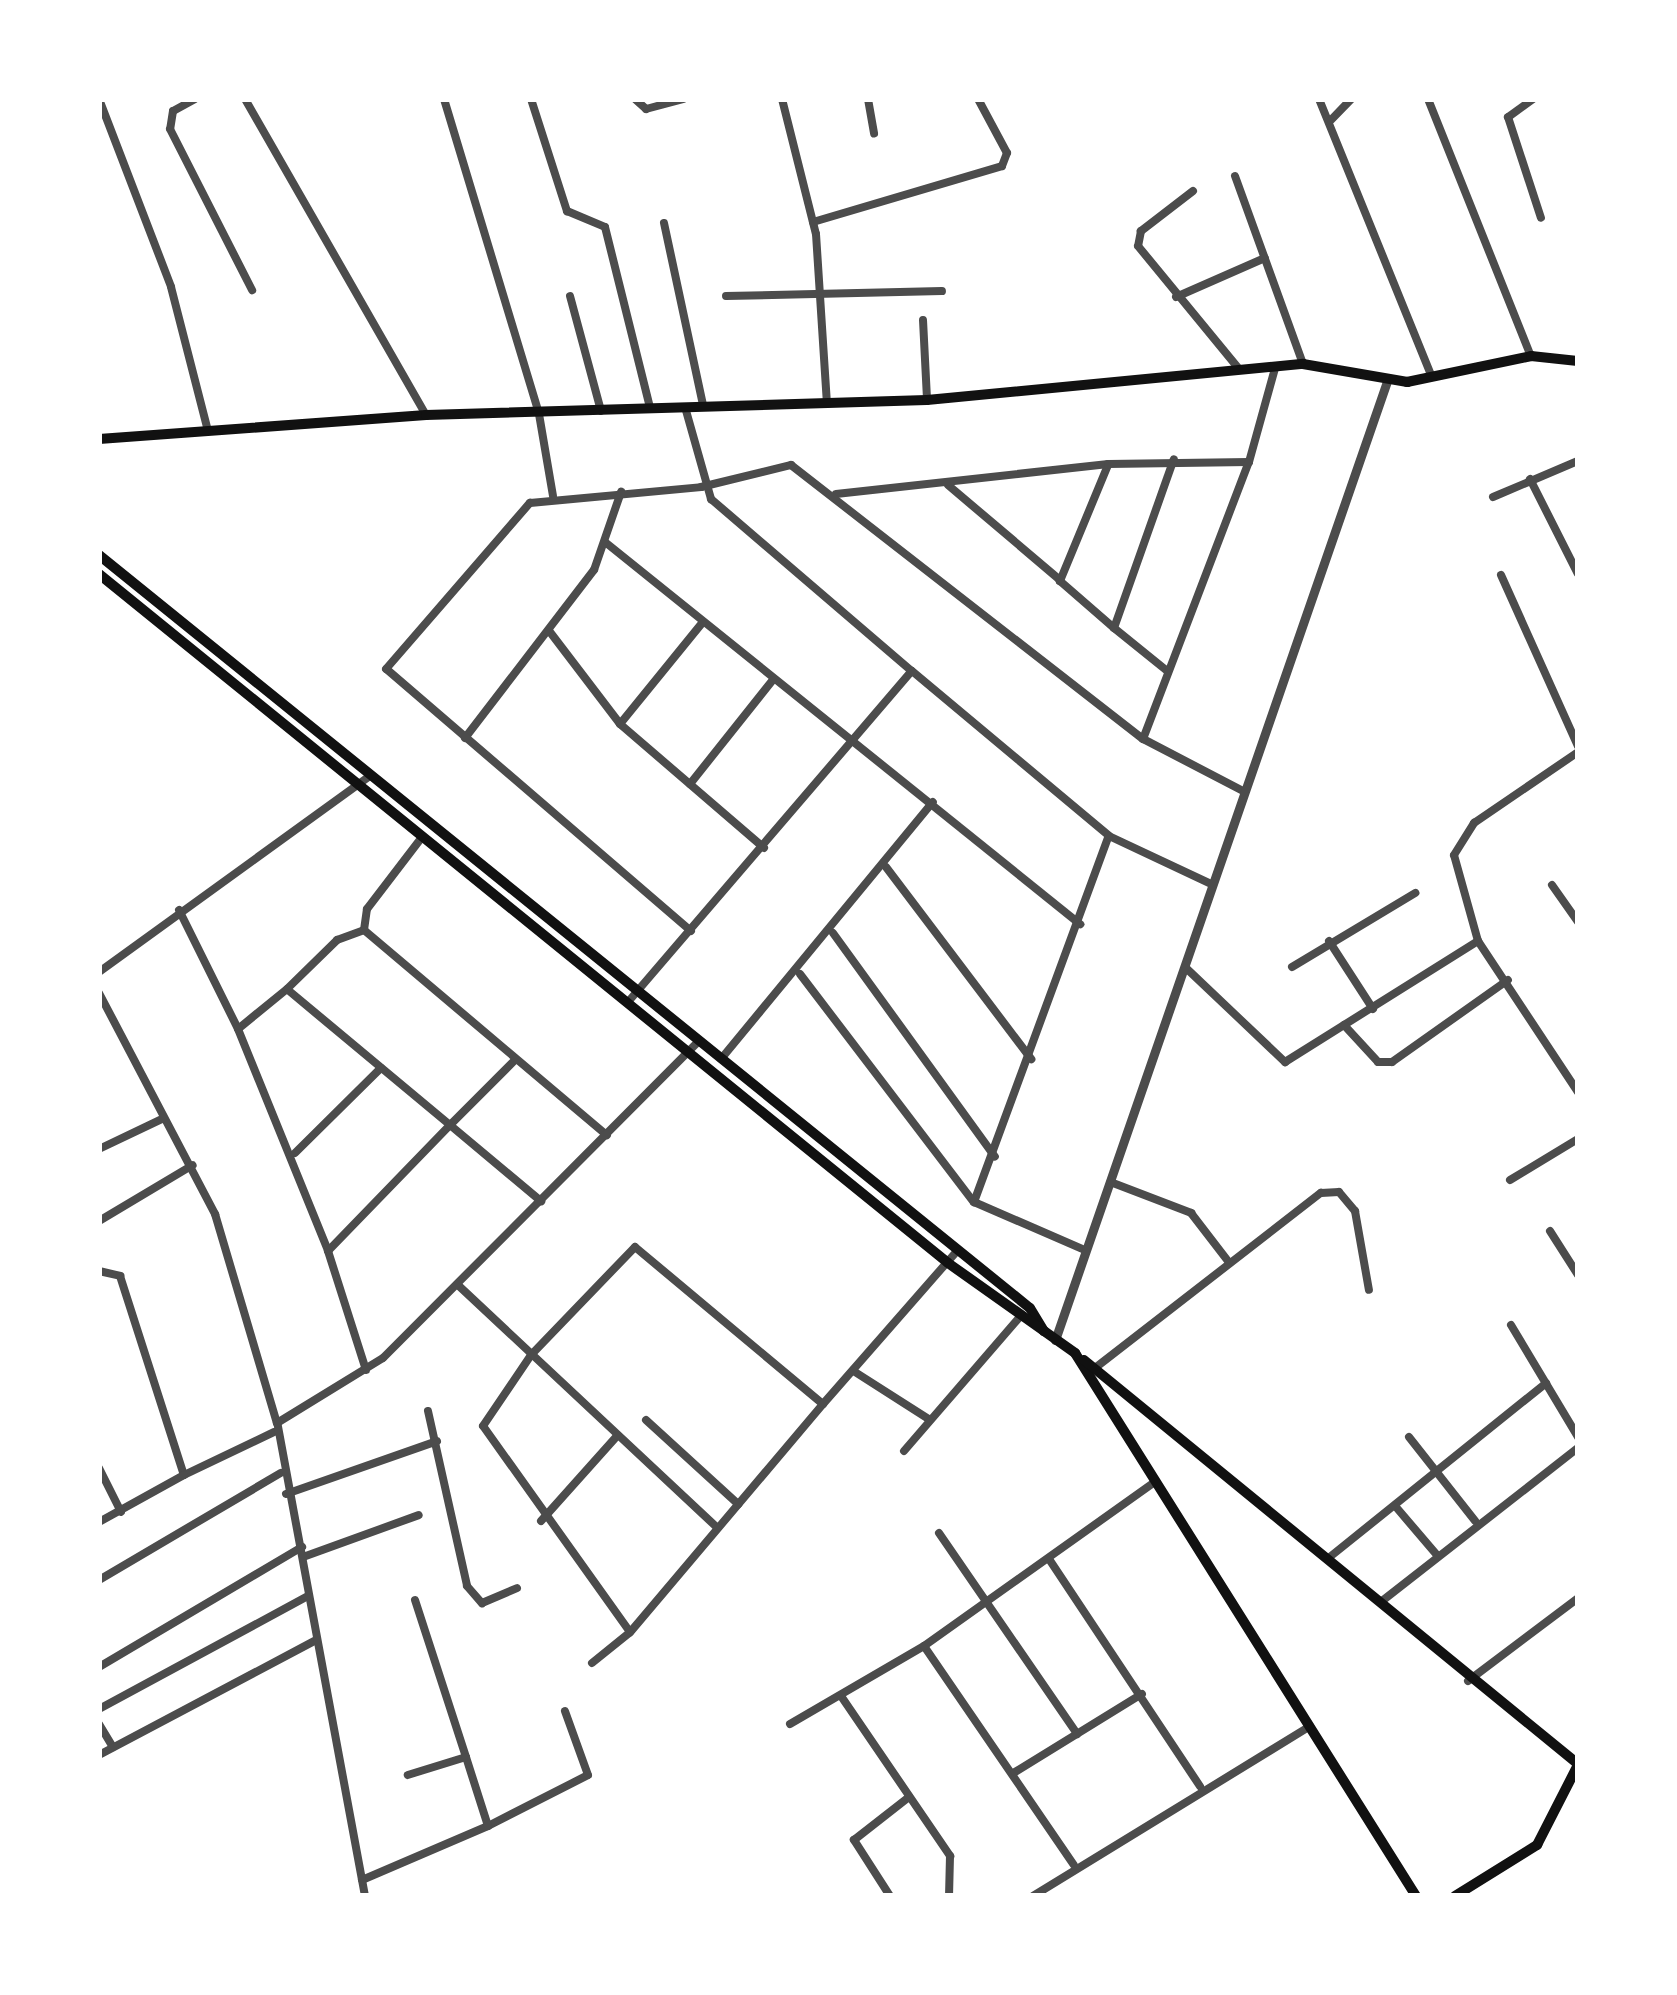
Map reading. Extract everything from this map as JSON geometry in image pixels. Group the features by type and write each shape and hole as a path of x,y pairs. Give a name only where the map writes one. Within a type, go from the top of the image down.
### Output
{"main road":[{"path":"99,439 426,415 927,400 1304,364 1388,381 1531,356 1575,357"},
{"path":"99,555 366,778 423,834 948,1263 1019,1318 1044,1331"},
{"path":"99,574 638,991 957,1251 1055,1340 1331,1556 1468,1682 1578,1765 1537,1845 1455,1896"},
{"path":"1075,1353 1416,1896"}],"street":[{"path":"99,99 171,287 208,431"},
{"path":"195,99 173,111 170,129 252,290"},
{"path":"245,99 426,415"},
{"path":"444,99 539,414 553,496"},
{"path":"530,99 567,211 604,227 650,409"},
{"path":"635,99 651,109 684,99"},
{"path":"782,99 813,222 823,298 827,403"},
{"path":"868,99 874,133"},
{"path":"813,222 1002,166 1007,153 978,99"},
{"path":"1319,99 1432,376"},
{"path":"1331,120 1351,99"},
{"path":"1428,99 1531,356"},
{"path":"1533,99 1508,117 1541,218"},
{"path":"1235,176 1304,364"},
{"path":"1193,191 1138,238 1176,297 1240,370"},
{"path":"664,223 704,405"},
{"path":"1176,297 1265,258"},
{"path":"726,296 823,298 942,291"},
{"path":"570,296 601,412"},
{"path":"923,320 927,400"},
{"path":"1143,739 1249,462 1276,366"},
{"path":"1055,1340 1388,381"},
{"path":"685,406 701,487 1109,836 1215,886"},
{"path":"836,494 1108,464 1174,459 1249,462"},
{"path":"1114,628 1174,459"},
{"path":"1493,496 1578,461"},
{"path":"691,931 397,685 387,664 505,520 553,496 701,487 782,464 836,494 1143,739 1244,792"},
{"path":"1060,580 1108,464"},
{"path":"1530,479 1578,574"},
{"path":"947,484 1166,670"},
{"path":"465,738 550,632 604,542 622,493"},
{"path":"604,542 1080,924"},
{"path":"1501,575 1578,749 1474,824 1454,854 1478,941 1578,1092"},
{"path":"620,724 702,623"},
{"path":"550,632 620,724 764,848"},
{"path":"628,1002 912,671"},
{"path":"690,784 772,681"},
{"path":"99,972 366,778"},
{"path":"721,1059 800,974 933,802"},
{"path":"364,931 367,909 423,834"},
{"path":"974,1202 995,1157 1109,836"},
{"path":"886,868 1031,1059"},
{"path":"1552,885 1578,922"},
{"path":"1292,967 1415,893"},
{"path":"179,910 296,1153 366,1370"},
{"path":"238,1029 338,940 364,931"},
{"path":"364,931 607,1135"},
{"path":"833,933 995,1157"},
{"path":"1329,941 1373,1009"},
{"path":"1186,968 1278,1061 1373,1009 1478,941"},
{"path":"800,974 974,1202 1084,1250"},
{"path":"1344,1025 1378,1062 1392,1062 1508,980"},
{"path":"287,989 541,1201"},
{"path":"99,993 162,1119 193,1165 240,1281 302,1552 365,1896"},
{"path":"99,1522 275,1427 366,1370 459,1286 699,1041"},
{"path":"328,1251 515,1060"},
{"path":"296,1153 381,1068"},
{"path":"99,1149 162,1119"},
{"path":"1510,1180 1578,1139"},
{"path":"99,1222 193,1165"},
{"path":"1113,1183 1191,1213 1228,1261"},
{"path":"1095,1368 1321,1192 1340,1192 1364,1234 1369,1290"},
{"path":"1550,1231 1578,1275"},
{"path":"630,1632 541,1521 483,1426 531,1355 635,1247 823,1404"},
{"path":"592,1663 630,1632 957,1251"},
{"path":"99,1270 119,1276 184,1475"},
{"path":"459,1286 718,1528"},
{"path":"904,1451 1019,1318"},
{"path":"1511,1325 1578,1437"},
{"path":"855,1372 930,1420"},
{"path":"1331,1556 1444,1471 1546,1383"},
{"path":"428,1411 472,1594 482,1604 517,1588"},
{"path":"646,1420 738,1504"},
{"path":"541,1521 618,1435"},
{"path":"1409,1437 1444,1471 1475,1521"},
{"path":"286,1493 437,1441"},
{"path":"1382,1601 1475,1521 1578,1448"},
{"path":"99,1468 121,1512"},
{"path":"99,1580 281,1473"},
{"path":"790,1724 987,1605 1157,1481"},
{"path":"1396,1508 1436,1555"},
{"path":"99,1667 302,1552 419,1515"},
{"path":"939,1533 1077,1734"},
{"path":"1049,1559 1200,1786"},
{"path":"99,1709 308,1596"},
{"path":"1468,1682 1578,1598"},
{"path":"416,1600 488,1826"},
{"path":"99,1755 316,1640"},
{"path":"924,1646 1015,1772 1074,1865"},
{"path":"1015,1772 1142,1694"},
{"path":"841,1696 950,1856 949,1896"},
{"path":"362,1880 488,1826 588,1775 565,1711"},
{"path":"99,1724 113,1747"},
{"path":"1034,1896 1074,1865 1200,1786 1310,1726"},
{"path":"408,1775 466,1757"},
{"path":"890,1896 854,1840 909,1797"}]}
